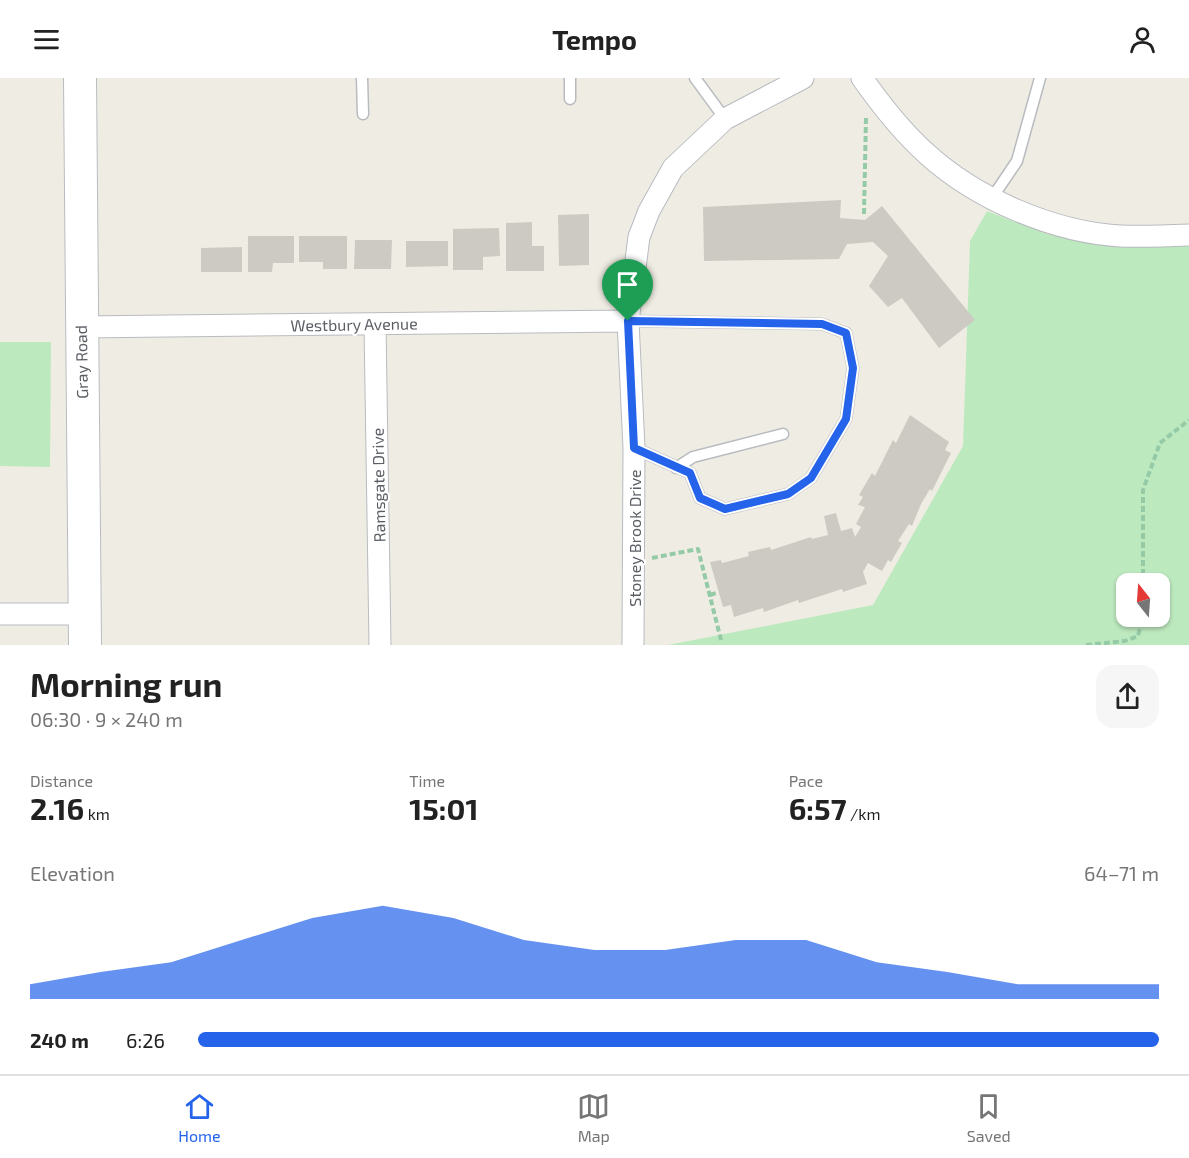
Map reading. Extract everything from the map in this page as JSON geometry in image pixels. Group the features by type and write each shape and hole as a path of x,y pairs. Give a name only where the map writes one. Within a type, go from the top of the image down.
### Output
{"main road":[{"name":"Gray Road","path":"80,78 85,645"}],"street":[{"name":"Stoney Brook Drive","path":"633,645 634,448 628,321 639,237 649,211 673,168 725,119 803,78"},
{"path":"862,78 880,103 928,155 992,198 1069,228 1119,236 1189,236"},
{"name":"Westbury Avenue","path":"81,327 628,321"},
{"name":"Ramsgate Drive","path":"375,324 380,645"},
{"path":"0,614 85,614"}],"lane":[{"path":"362,78 363,114"},
{"path":"570,78 570,99"},
{"path":"694,78 725,119"},
{"path":"992,198 1017,161 1040,78"},
{"path":"628,321 822,324 846,333 853,368 846,419 811,478 788,494 725,509 700,498 690,473 634,448"},
{"path":"676,468 693,457 783,434"}],"path":[{"path":"864,214 865,117 880,103"},
{"path":"1143,573 1143,490 1160,442 1189,420"},
{"path":"633,562 698,549 721,640"},
{"path":"710,595 717,593"},
{"path":"1086,645 1125,641 1138,636 1140,627"}],"green space":[{"path":"987,211 1047,234 1114,247 1189,246 1189,645 668,645 873,605 963,446 970,241"},
{"path":"0,342 51,342 50,467 0,466"}],"building":[{"path":"841,200 840,218 865,220 882,206 975,320 939,348 902,298 888,307 869,286 888,256 873,242 847,244 839,259 704,261 703,207"},
{"path":"589,214 589,265 559,266 558,215"},
{"path":"532,222 532,246 544,246 544,271 506,271 506,223"},
{"path":"499,228 500,256 483,257 483,270 453,270 453,229"},
{"path":"248,236 294,236 294,263 273,263 272,272 248,272"},
{"path":"299,236 347,236 347,269 323,269 323,262 299,262"},
{"path":"355,240 392,240 391,269 354,269"},
{"path":"406,241 448,241 448,266 406,267"},
{"path":"242,247 242,272 201,272 201,248"},
{"path":"910,415 949,442 945,450 951,453 932,491 930,489 921,504 912,526 909,524 898,541 902,543 891,562 888,560 882,571 868,563 863,572 867,584 843,592 842,589 799,603 798,600 764,612 763,608 734,617 731,605 723,607 710,562 721,560 722,563 749,556 748,552 770,547 771,550 811,537 812,539 828,535 824,516 836,513 841,531 852,528 855,537 861,527 856,524 865,507 858,505 863,497 859,495 872,473 875,476 893,440 896,443"}],"route":[{"path":"628,321 822,324 846,333 853,368 846,419 811,478 788,494 725,509 700,498 690,473 634,448 628,321"}]}
